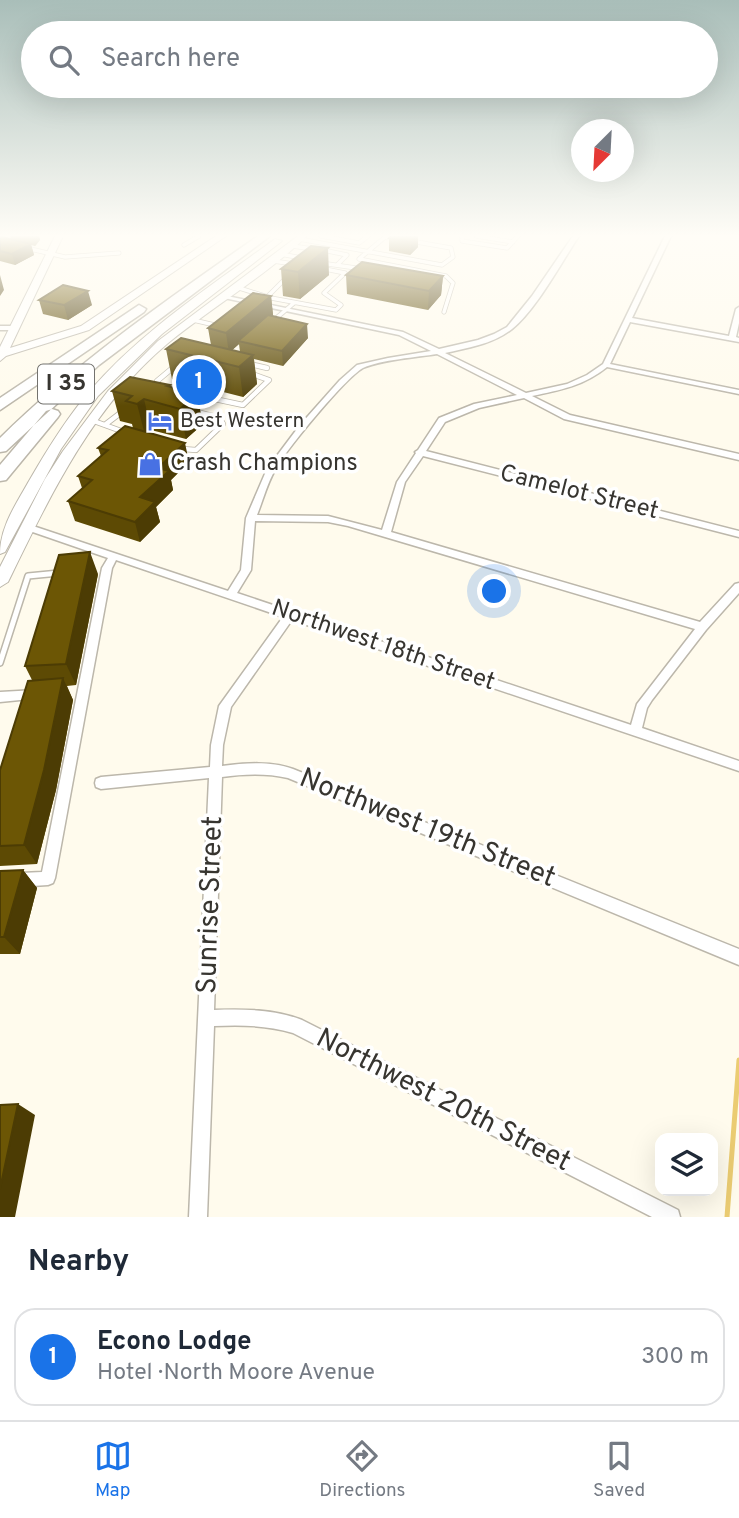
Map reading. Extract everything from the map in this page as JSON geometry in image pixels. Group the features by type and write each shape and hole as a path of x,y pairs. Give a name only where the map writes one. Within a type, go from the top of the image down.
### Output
{"highway":[{"name":"I 35","path":"0,405 163,293"},
{"name":"I 35","path":"0,447 68,383 186,293"},
{"path":"0,390 85,328"},
{"path":"0,476 43,423 137,328"}],"main road":[{"path":"2,352 22,328 36,293"},
{"path":"2,352 85,328 137,293"},
{"path":"0,549 57,445 95,393 142,344 216,293"},
{"path":"0,582 67,454 112,393 193,320 228,293"},
{"path":"22,328 48,338 65,335"}],"street":[{"path":"231,594 246,569 251,518 276,461 353,372 373,363 477,342 509,328 535,293"},
{"path":"386,533 401,482 442,420 477,406 569,386 590,377 606,365 642,293"},
{"path":"224,296 401,333 574,419 739,457"},
{"path":"629,320 735,340 739,309"},
{"path":"0,328 22,328"},
{"path":"606,365 739,393"},
{"name":"Camelot Street","path":"419,452 739,534"},
{"path":"251,518 328,519 386,533 702,627"},
{"name":"Northwest 18th Street","path":"27,527 739,766"},
{"path":"0,881 48,878 78,693 102,568 114,555"},
{"path":"635,732 641,707 702,627 739,587"},
{"name":"Sunrise Street","path":"198,1217 217,745 225,706 290,615"},
{"path":"0,697 29,690 50,694"},
{"name":"Northwest 19th Street","path":"101,783 216,772 277,770 309,779 739,957"},
{"name":"Northwest 20th Street","path":"206,1017 255,1016 278,1019 296,1026 663,1213"}],"lane":[{"path":"257,293 331,310 341,304 324,293"},
{"path":"268,296 272,293"},
{"path":"444,312 450,293"},
{"path":"268,326 294,303"},
{"path":"193,320 226,328 218,335"},
{"path":"159,386 157,380 183,358"},
{"path":"242,362 267,368"},
{"path":"186,392 243,405 270,380 240,371"},
{"path":"106,424 127,408"},
{"path":"176,447 196,450 223,425 220,418 196,412"},
{"path":"91,420 119,428 127,435"},
{"path":"0,663 28,576 72,571"},
{"path":"57,585 61,572"},
{"path":"24,708 29,690"}],"building":[{"path":"51,293 85,293 64,305 39,300"},
{"path":"253,293 271,296 226,333 208,328"},
{"path":"268,315 307,324 282,351 238,341"},
{"path":"181,338 253,355 239,367 166,349"},
{"path":"130,377 197,394 180,409 144,399 137,404 126,401 132,396 112,391"},
{"path":"125,426 185,443 158,468 169,471 140,497 155,502 135,522 68,501 92,480 78,476 108,450 98,448"},
{"path":"90,552 66,664 25,666 59,555"},
{"path":"63,678 44,770 24,845 0,846 0,770 28,681"},
{"path":"23,870 4,937 0,937 0,871"},
{"path":"18,1104 0,1189 0,1105"}],"waterway":[{"path":"727,1217 739,1060"}],"place":[{"name":"Econo Lodge","path":"199,382"},
{"name":"Best Western","path":"160,421"},
{"name":"Crash Champions","path":"150,464"}]}
